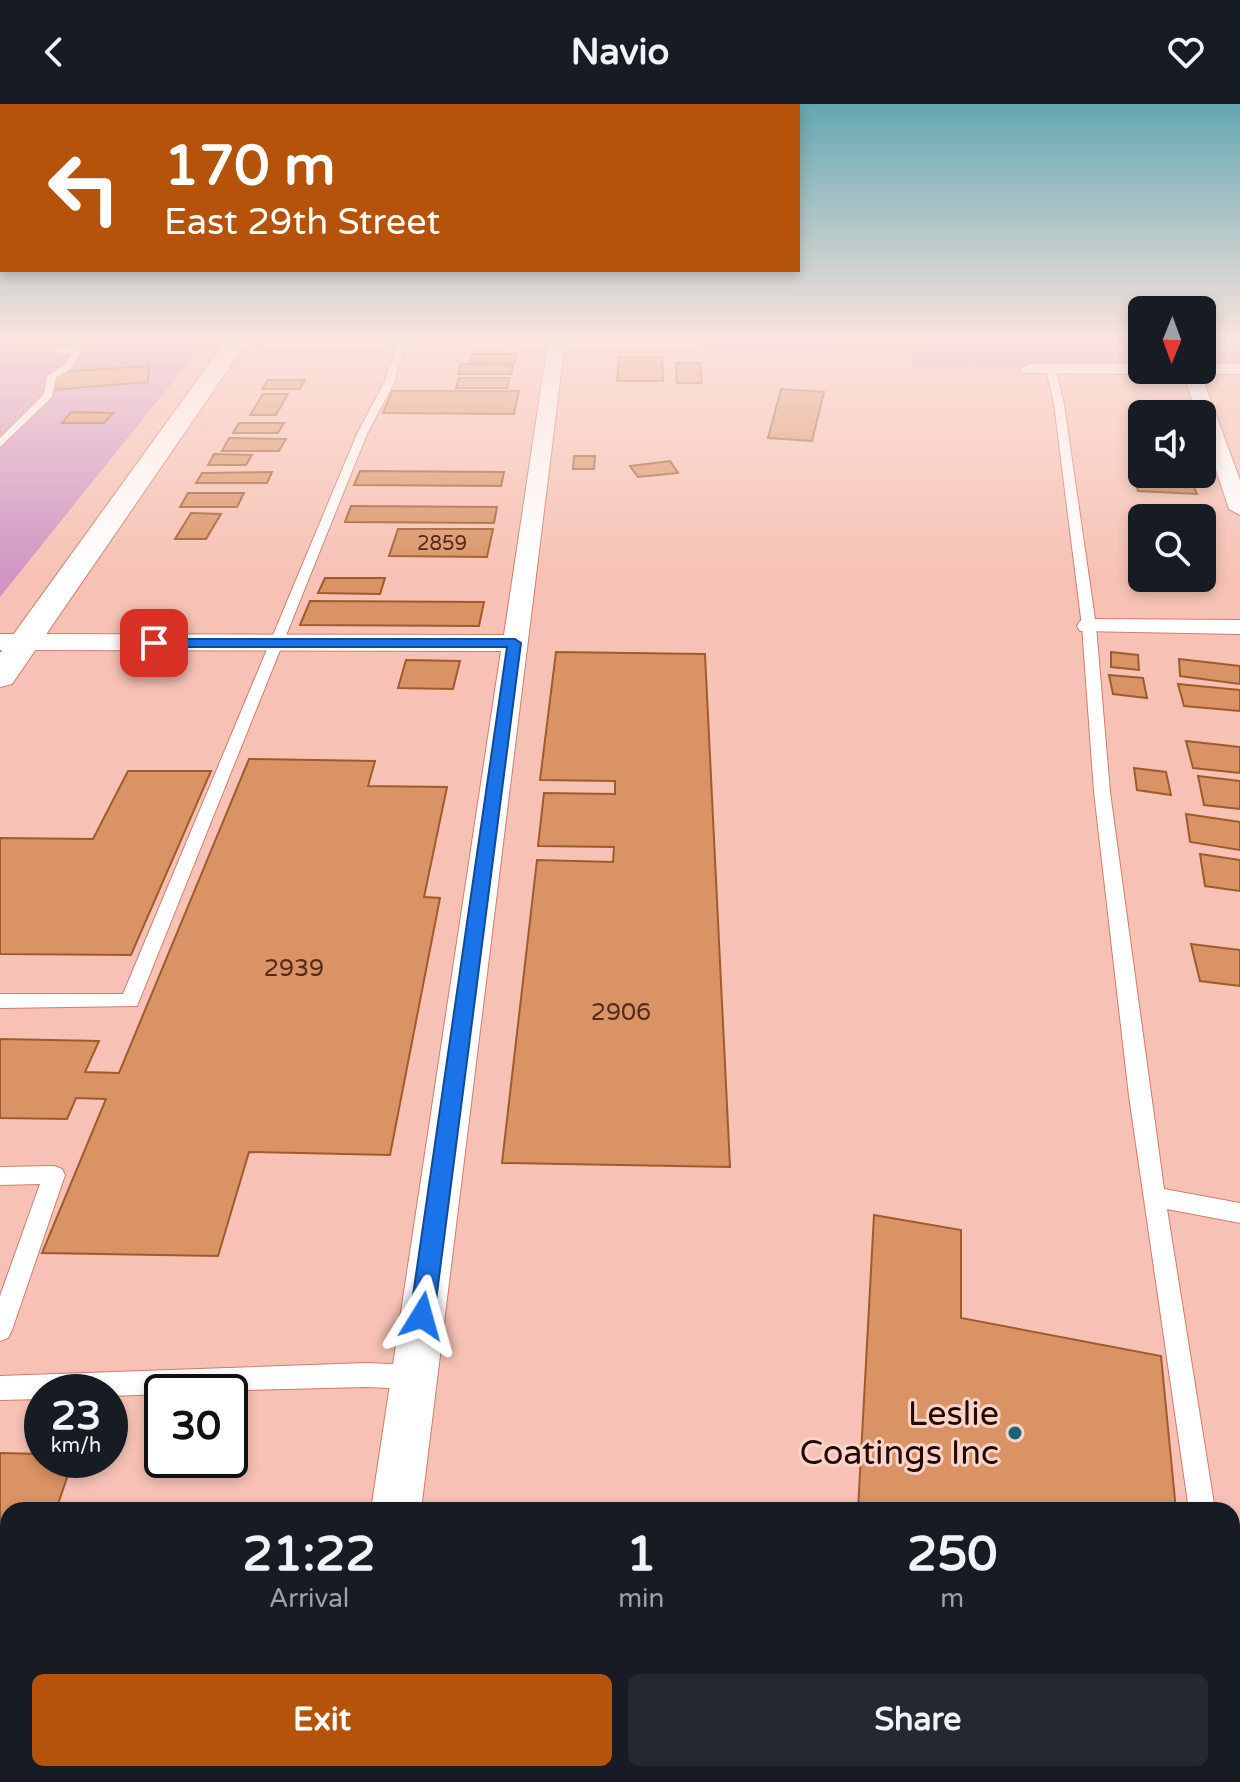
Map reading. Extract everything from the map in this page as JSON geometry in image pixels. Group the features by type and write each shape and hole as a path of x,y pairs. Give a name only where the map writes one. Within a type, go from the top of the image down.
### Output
{"main road":[{"path":"0,677 12,642 180,417"}],"street":[{"path":"397,1502 546,417"},
{"path":"1208,417 1240,509"},
{"path":"1089,626 1240,627"},
{"path":"12,642 515,643"}],"lane":[{"path":"0,444 27,417"},
{"path":"0,1001 130,1001 371,417"},
{"path":"1061,417 1089,626 1102,792 1154,1197 1201,1502"},
{"path":"0,1176 54,1175 0,1330"},
{"path":"1154,1197 1240,1213"},
{"path":"0,1388 366,1375 414,1377"}],"shaded area":[{"path":"0,417 144,417 0,597"}],"building":[{"path":"67,417 109,417 104,423 62,423"},
{"path":"773,417 818,417 812,441 768,438"},
{"path":"239,423 284,423 278,433 233,433"},
{"path":"229,438 286,439 279,451 222,451"},
{"path":"214,454 252,455 246,465 208,465"},
{"path":"574,456 595,456 594,469 573,469"},
{"path":"670,461 678,473 638,477 630,466"},
{"path":"360,471 504,472 501,486 354,485"},
{"path":"272,472 267,483 196,483 202,473"},
{"path":"1137,488 1194,488 1197,494 1138,491"},
{"path":"188,493 244,493 237,507 180,507"},
{"path":"351,506 497,507 494,523 345,522"},
{"path":"191,513 221,514 206,539 175,539"},
{"path":"398,529 493,529 487,557 389,556"},
{"path":"325,578 385,578 380,594 318,593"},
{"path":"310,601 484,602 479,626 300,625"},
{"path":"556,652 705,654 730,1167 502,1163 537,860 613,862 614,847 538,846 544,793 615,794 615,781 540,780"},
{"path":"1111,652 1138,655 1139,670 1111,667"},
{"path":"1179,659 1240,666 1240,684 1180,676"},
{"path":"406,660 460,661 453,689 398,688"},
{"path":"1109,675 1143,678 1147,698 1113,694"},
{"path":"1178,684 1240,690 1240,711 1184,706"},
{"path":"1186,741 1240,747 1240,773 1193,768"},
{"path":"249,759 375,761 368,786 447,787 424,897 440,898 390,1155 249,1152 218,1256 42,1253 106,1099 76,1098 67,1119 0,1118 0,1039 99,1041 85,1072 119,1073"},
{"path":"1134,768 1166,772 1171,795 1137,790"},
{"path":"128,771 211,771 131,955 0,954 0,838 93,839"},
{"path":"1198,776 1240,781 1240,809 1204,805"},
{"path":"1186,814 1240,822 1240,850 1190,842"},
{"path":"1200,854 1240,860 1240,891 1205,886"},
{"path":"1191,944 1240,950 1240,986 1200,981"},
{"name":"Leslie Coatings Inc","path":"874,1215 961,1230 961,1318 1161,1356 1175,1502 858,1502"},
{"path":"0,1453 24,1454 24,1478 67,1478 59,1502 0,1502"}],"place":[{"name":"Leslie Coatings Inc","path":"1015,1433"}],"route":[{"path":"154,643 515,643 422,1316"}]}
